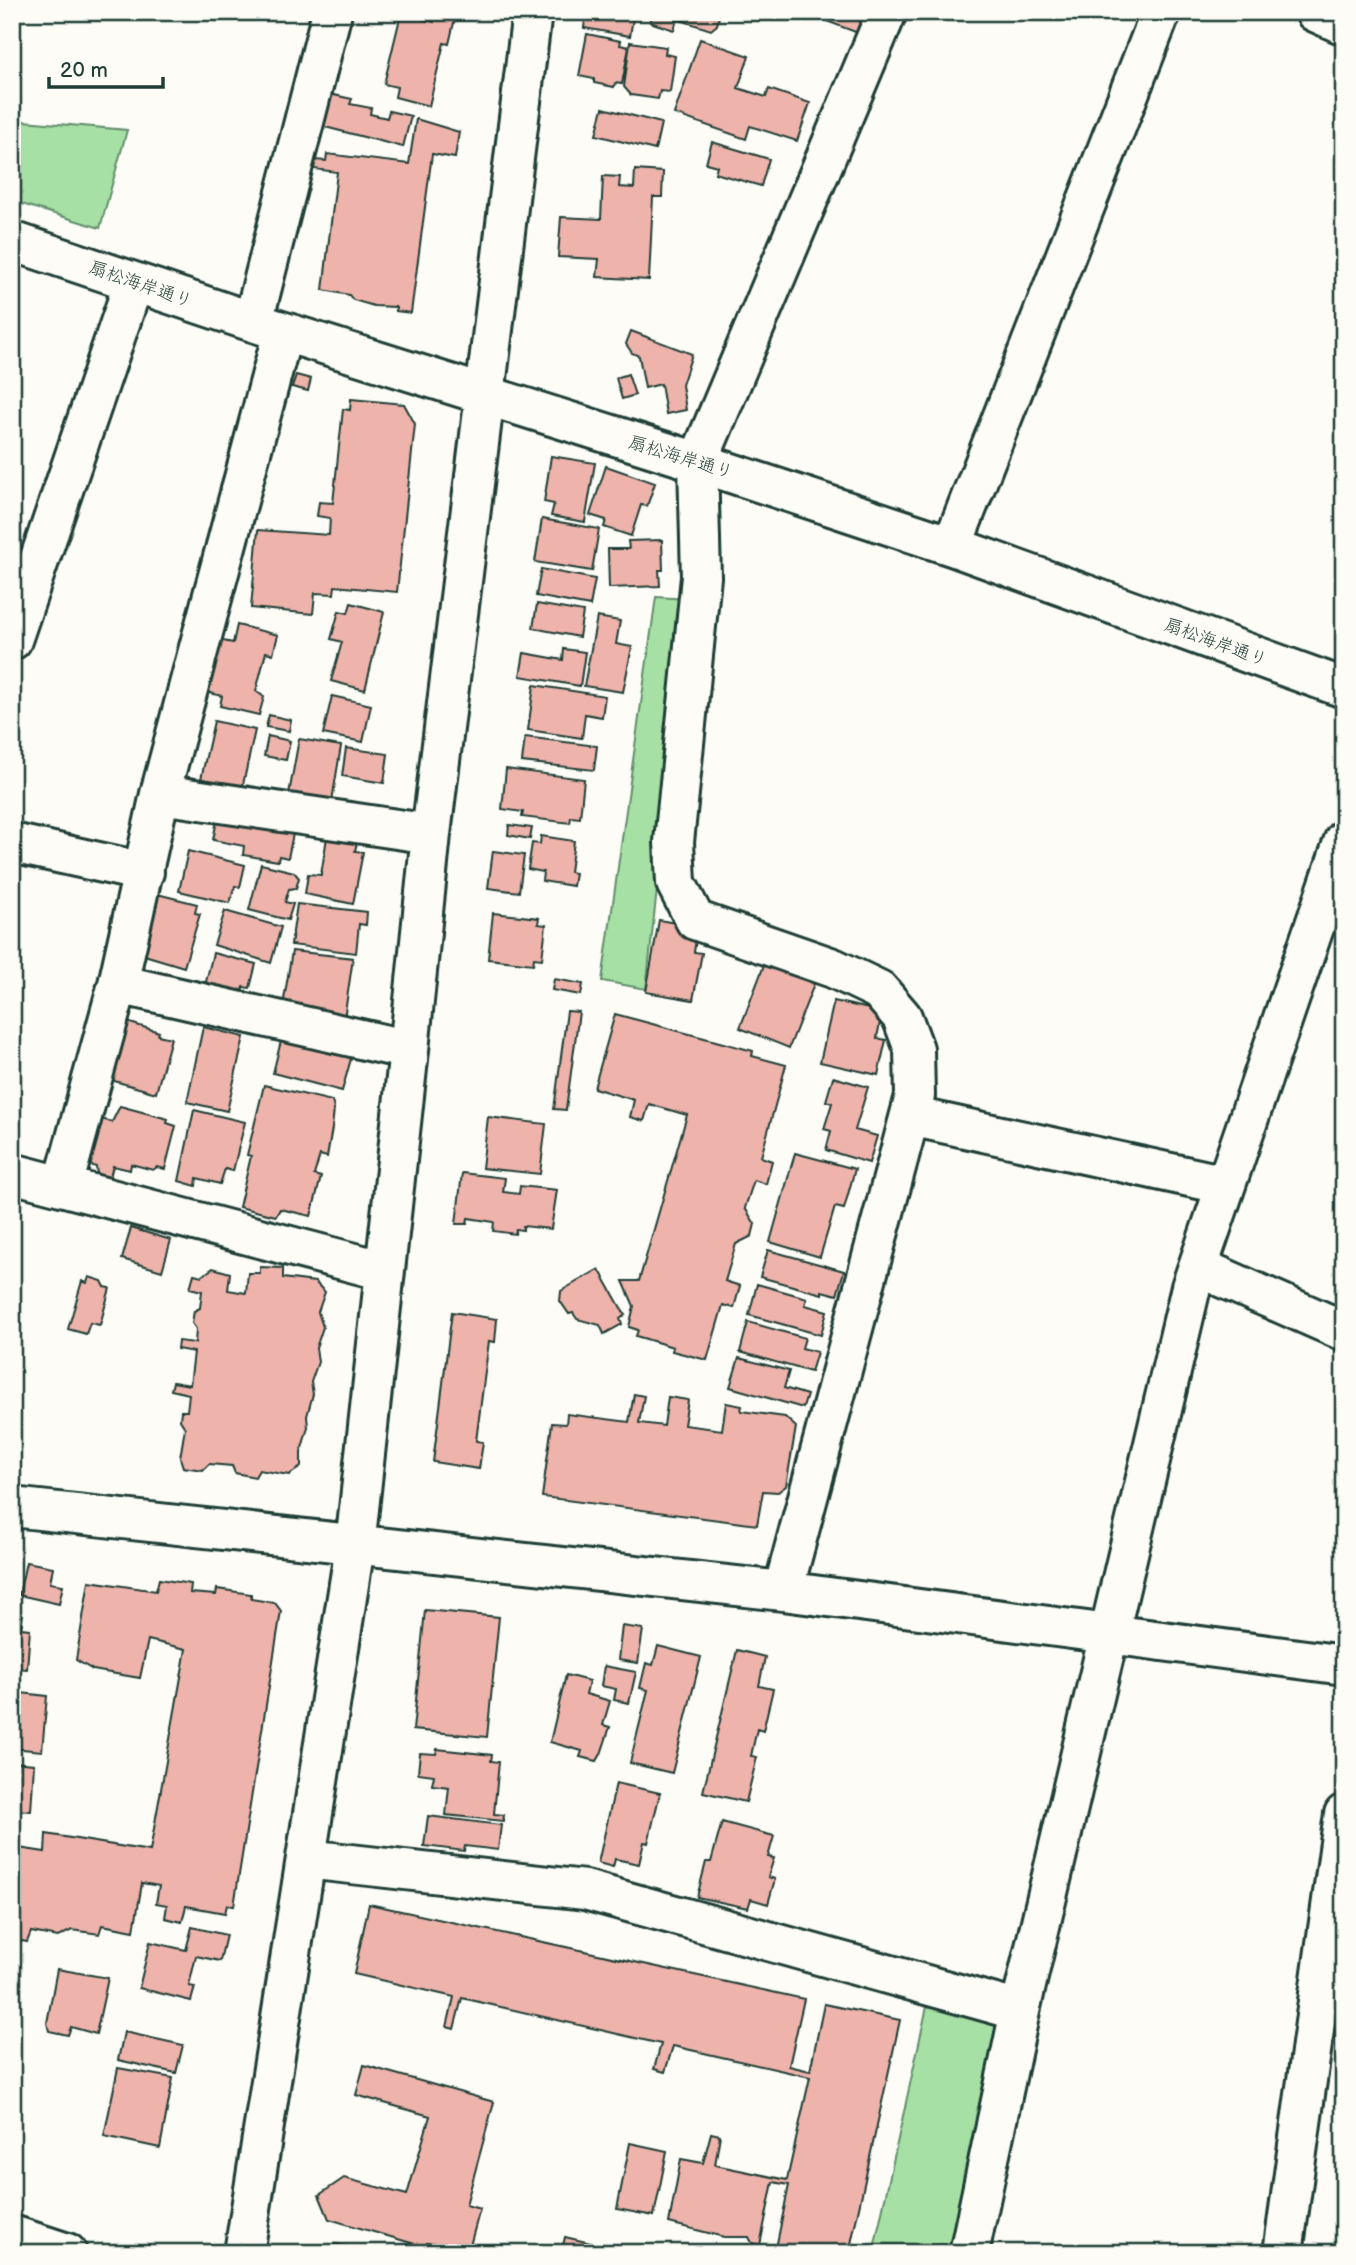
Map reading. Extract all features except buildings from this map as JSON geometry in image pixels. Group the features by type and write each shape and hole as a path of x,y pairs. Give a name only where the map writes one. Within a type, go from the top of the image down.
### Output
{"street":[{"path":"63,1186 118,984 144,872 268,327 332,12"},
{"path":"244,2253 355,1546 430,834 532,12"},
{"path":"783,1591 915,1096 914,1049 902,1017 878,990 833,968 695,920 676,883 674,842 701,577 698,461 887,12"},
{"path":"952,546 1161,12"},
{"path":"1315,12 1344,25"},
{"name":"扇松海岸通り","path":"12,241 268,327 698,461 952,546 1344,688"},
{"path":"12,640 134,282"},
{"path":"160,794 430,834"},
{"path":"970,2253 1020,2011 1191,1287 1344,840"},
{"path":"12,842 144,872"},
{"path":"118,984 409,1050"},
{"path":"909,1116 1226,1185"},
{"path":"12,1173 385,1271"},
{"path":"1198,1266 1344,1331"},
{"path":"12,1507 783,1591 1344,1665"},
{"path":"1283,2253 1344,1814"},
{"path":"306,1860 585,1890 1020,2011"},
{"path":"12,2235 67,2253"}],"green space":[{"path":"12,120 127,130 100,228 12,201"},
{"path":"656,597 689,599 646,989 602,981"},
{"path":"928,2002 1008,2008 955,2253 873,2253"}]}
